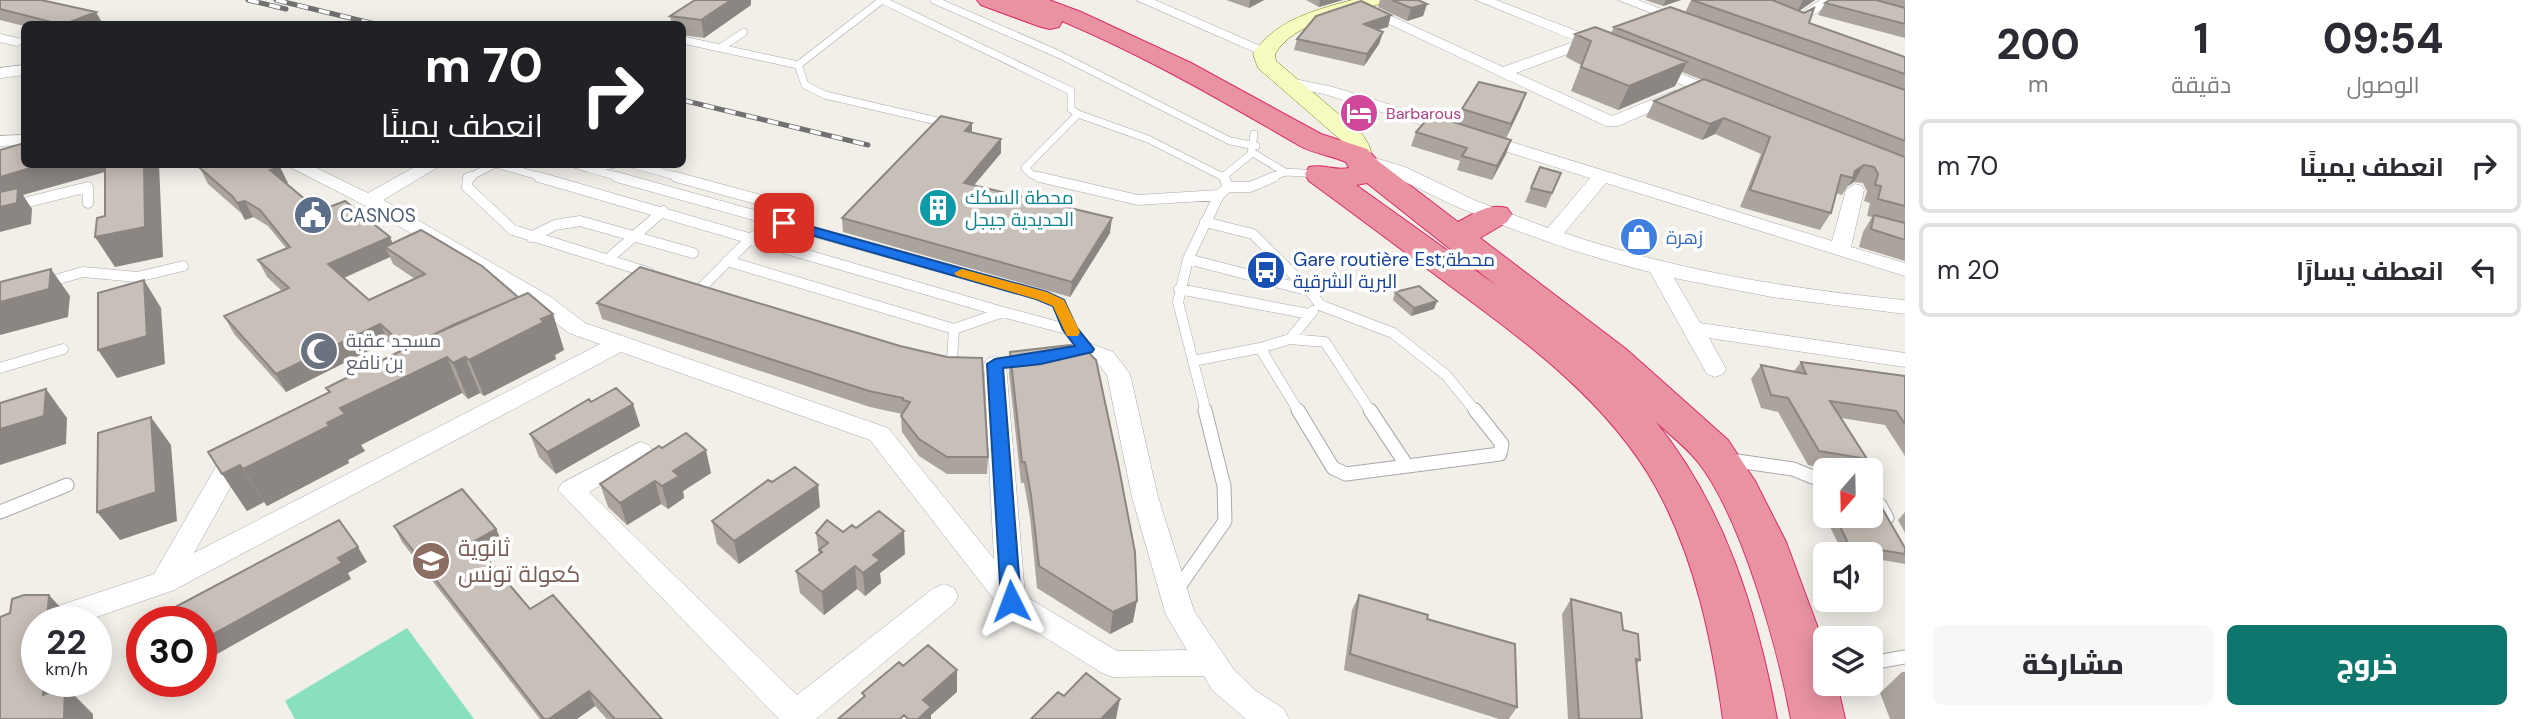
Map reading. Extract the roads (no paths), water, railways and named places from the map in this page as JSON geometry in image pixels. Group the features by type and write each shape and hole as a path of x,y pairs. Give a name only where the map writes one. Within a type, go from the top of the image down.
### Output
{"highway":[{"path":"989,0 1044,20 1112,50 1180,87 1254,145 1335,156 1460,241 1612,358 1693,431 1717,458 1739,493 1763,542 1819,703"},
{"path":"1027,0 1141,47 1294,128 1326,133 1335,130 1335,156 1604,393 1653,447 1688,503 1709,552 1736,646 1750,719"},
{"path":"1460,241 1470,229 1496,215"}],"main road":[{"path":"1335,156 1290,83 1266,63 1264,51 1272,41 1287,32 1364,2"}],"street":[{"path":"1143,0 1264,51"},
{"path":"1483,0 1614,51"},
{"path":"1625,0 1703,28"},
{"path":"1738,0 1797,21 1830,0"},
{"path":"1364,2 1503,72 1612,122 1698,86"},
{"path":"1640,23 1689,5"},
{"path":"1503,72 1615,32"},
{"path":"0,38 17,42"},
{"path":"1638,61 1737,101"},
{"path":"0,73 21,70"},
{"path":"1290,83 1327,90 1905,270"},
{"path":"0,141 21,140"},
{"path":"1335,156 1398,170 1496,215 1551,236 1659,269 1779,293 1905,307"},
{"path":"301,168 369,200 555,311 577,328 879,434 1011,601 1113,664 1211,663"},
{"path":"369,200 427,168"},
{"path":"1551,236 1601,177"},
{"path":"1840,250 1855,190"},
{"path":"1848,219 1871,225"},
{"path":"1659,269 1715,369"},
{"path":"531,322 555,311"},
{"path":"1693,329 1905,360"},
{"path":"95,606 164,582 620,343"},
{"path":"1073,344 1105,357 1118,374 1145,497 1181,615 1223,680 1245,701 1273,719"},
{"path":"995,363 1011,601"},
{"path":"640,451 571,490 616,538 798,717 944,596"},
{"path":"164,582 226,472 262,453"}],"lane":[{"path":"798,65 882,0 1071,91 1071,109 1078,114 1148,139 1224,176 1228,187"},
{"path":"934,0 1058,54 1230,141 1254,145"},
{"path":"720,48 744,32"},
{"path":"686,41 798,65"},
{"path":"798,65 805,85 825,95 953,124"},
{"path":"1078,114 1025,168 1031,175 1138,200 1219,195"},
{"path":"1224,176 1254,145"},
{"path":"1175,594 1225,521 1224,486 1178,302 1188,259 1219,195 1228,187 1250,187 1335,156"},
{"path":"487,168 468,178 467,187 502,222 531,237 661,276"},
{"path":"509,168 1003,312 1073,344"},
{"path":"587,168 1041,295 1059,303 1073,344"},
{"path":"590,169 595,168"},
{"path":"645,168 786,207 784,223"},
{"path":"0,209 88,187 88,203"},
{"path":"607,260 663,211"},
{"path":"531,237 555,225 576,221 693,253"},
{"path":"1205,222 1253,234 1310,291 1320,305 1393,333 1446,375 1502,444 1500,454 1346,474 1333,468 1260,348"},
{"path":"779,246 798,227"},
{"path":"701,288 752,237"},
{"path":"1188,259 1310,291"},
{"path":"727,261 954,329 1003,312"},
{"path":"36,286 83,272 137,277 183,266"},
{"path":"687,284 713,292"},
{"path":"1179,289 1309,314"},
{"path":"1290,339 1309,314 1320,305"},
{"path":"940,360 958,361 954,329"},
{"path":"1193,361 1260,348 1290,339 1325,342 1407,466"},
{"path":"0,368 63,349"},
{"path":"1717,458 1793,469 1813,477"},
{"path":"0,512 67,485"},
{"path":"1883,510 1893,528"},
{"path":"1163,555 1192,568"},
{"path":"1883,661 1905,657"}],"railway":[{"path":"248,0 286,9"},
{"path":"276,0 363,21"},
{"path":"686,101 868,145"}],"place":[{"name":"Barbarous","path":"1359,113"},
{"name":"محطة السكك الحديدية جيجل","path":"938,208"},
{"name":"CASNOS","path":"313,215"},
{"name":"زهرة","path":"1639,237"},
{"name":"Gare routière Est;محطة البرية الشرقية","path":"1266,270"},
{"name":"مسجد عقبة بن نافع","path":"319,351"},
{"name":"ثانوية كعولة تونس","path":"431,561"}]}
